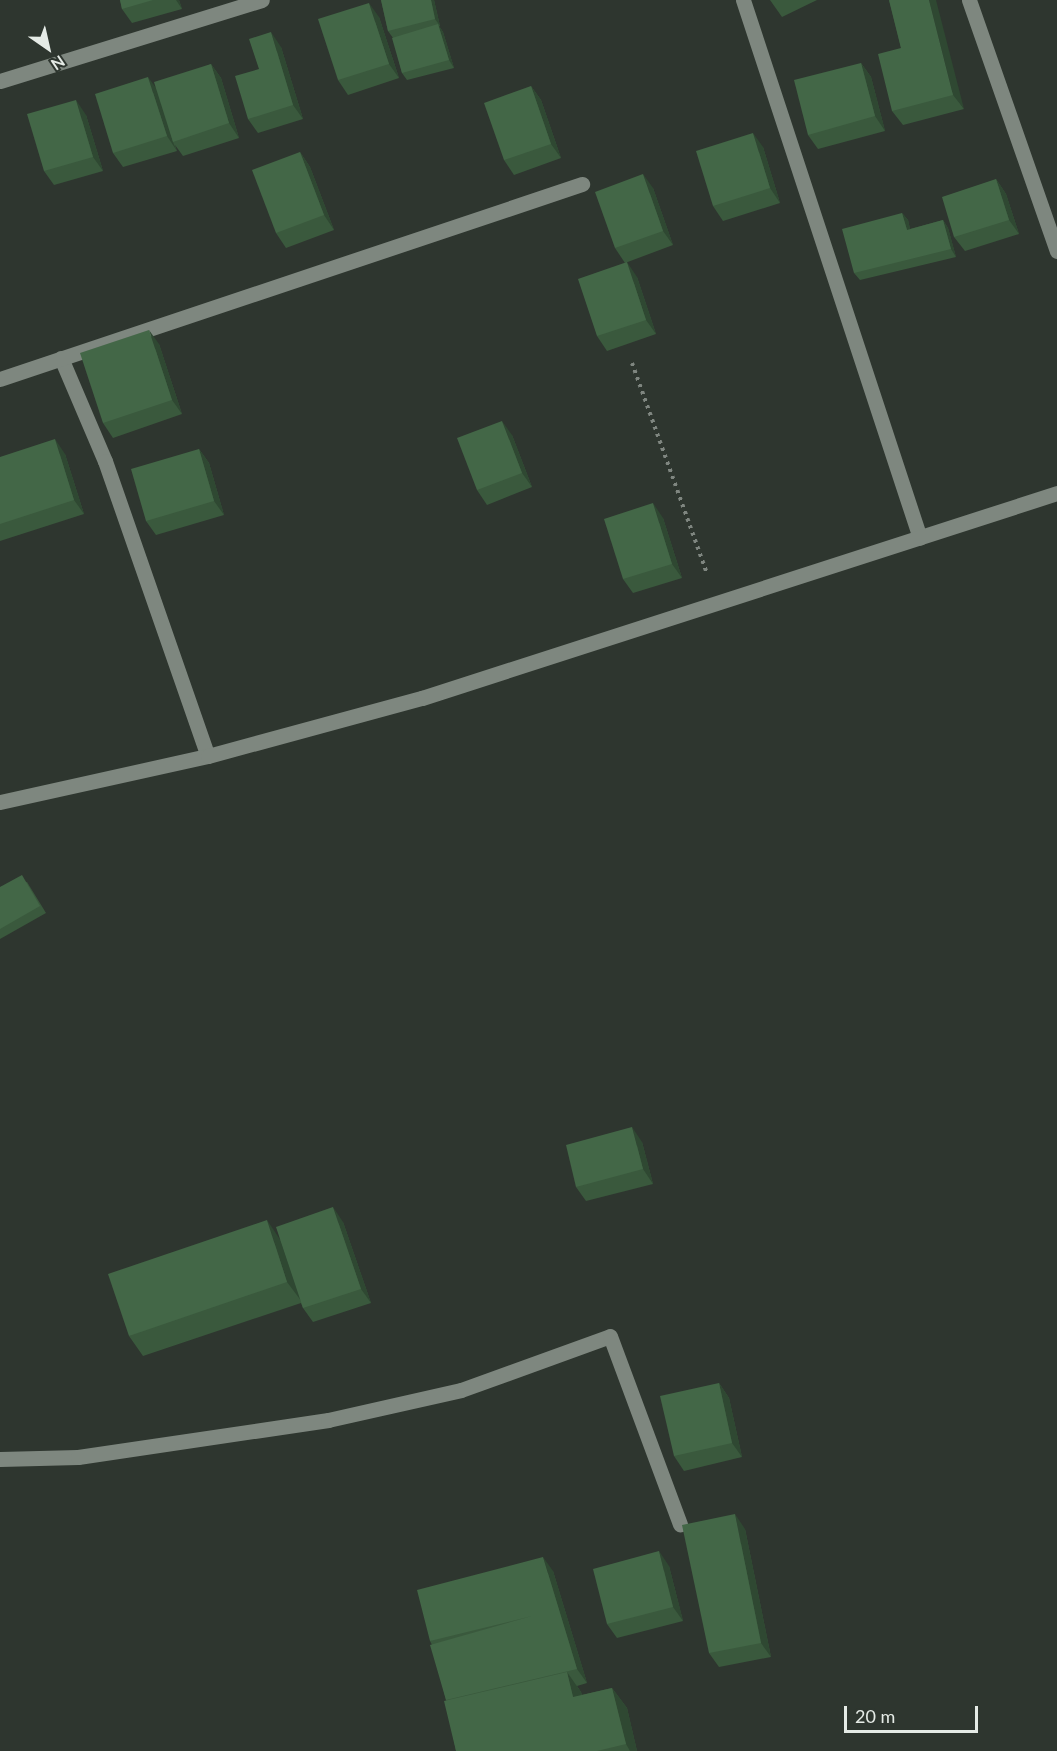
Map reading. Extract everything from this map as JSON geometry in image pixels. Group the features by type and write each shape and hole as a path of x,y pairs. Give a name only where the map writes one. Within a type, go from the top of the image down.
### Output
{"street":[{"path":"0,81 261,0"},
{"path":"743,0 920,538"},
{"path":"969,0 1057,251"},
{"path":"0,379 582,184"},
{"path":"61,358 94,431 208,756"},
{"path":"0,802 208,756 422,698 1057,493"},
{"path":"0,1460 78,1457 328,1420 461,1390 610,1336 680,1524"}],"path":[{"path":"632,363 718,603"}],"building":[{"path":"120,0 153,0 122,9"},
{"path":"381,0 431,0 435,19 388,31"},
{"path":"889,0 929,0 953,95 892,111 878,54 901,48"},
{"path":"369,3 389,64 338,80 318,19"},
{"path":"438,24 449,60 402,73 392,38"},
{"path":"271,32 293,105 248,119 235,76 259,69 249,39"},
{"path":"861,63 875,116 808,135 794,80"},
{"path":"211,64 229,123 173,142 154,82"},
{"path":"148,77 167,136 113,153 95,94"},
{"path":"531,86 551,144 504,160 484,103"},
{"path":"76,100 93,157 44,171 27,114"},
{"path":"753,133 770,188 713,206 696,151"},
{"path":"300,152 324,215 276,233 252,170"},
{"path":"643,174 663,231 615,248 595,192"},
{"path":"996,179 1009,220 954,237 942,197"},
{"path":"902,213 907,230 943,220 951,249 854,273 842,229"},
{"path":"627,262 646,320 597,336 578,279"},
{"path":"149,330 172,400 103,423 80,353"},
{"path":"502,421 522,473 477,490 457,438"},
{"path":"55,439 74,500 0,524 0,457"},
{"path":"199,449 214,501 146,521 131,469"},
{"path":"653,503 672,564 623,579 604,519"},
{"path":"22,875 40,906 0,929 0,887"},
{"path":"632,1127 643,1169 576,1187 566,1145"},
{"path":"333,1207 361,1289 303,1308 276,1227"},
{"path":"267,1220 287,1282 129,1336 108,1274"},
{"path":"719,1383 732,1443 674,1456 660,1396"},
{"path":"735,1514 761,1643 709,1653 682,1525"},
{"path":"659,1551 673,1607 607,1624 593,1569"},
{"path":"543,1557 577,1669 446,1700 430,1645 532,1616 430,1641 417,1590"},
{"path":"567,1672 573,1697 612,1688 626,1744 597,1751 456,1751 444,1701"}]}
